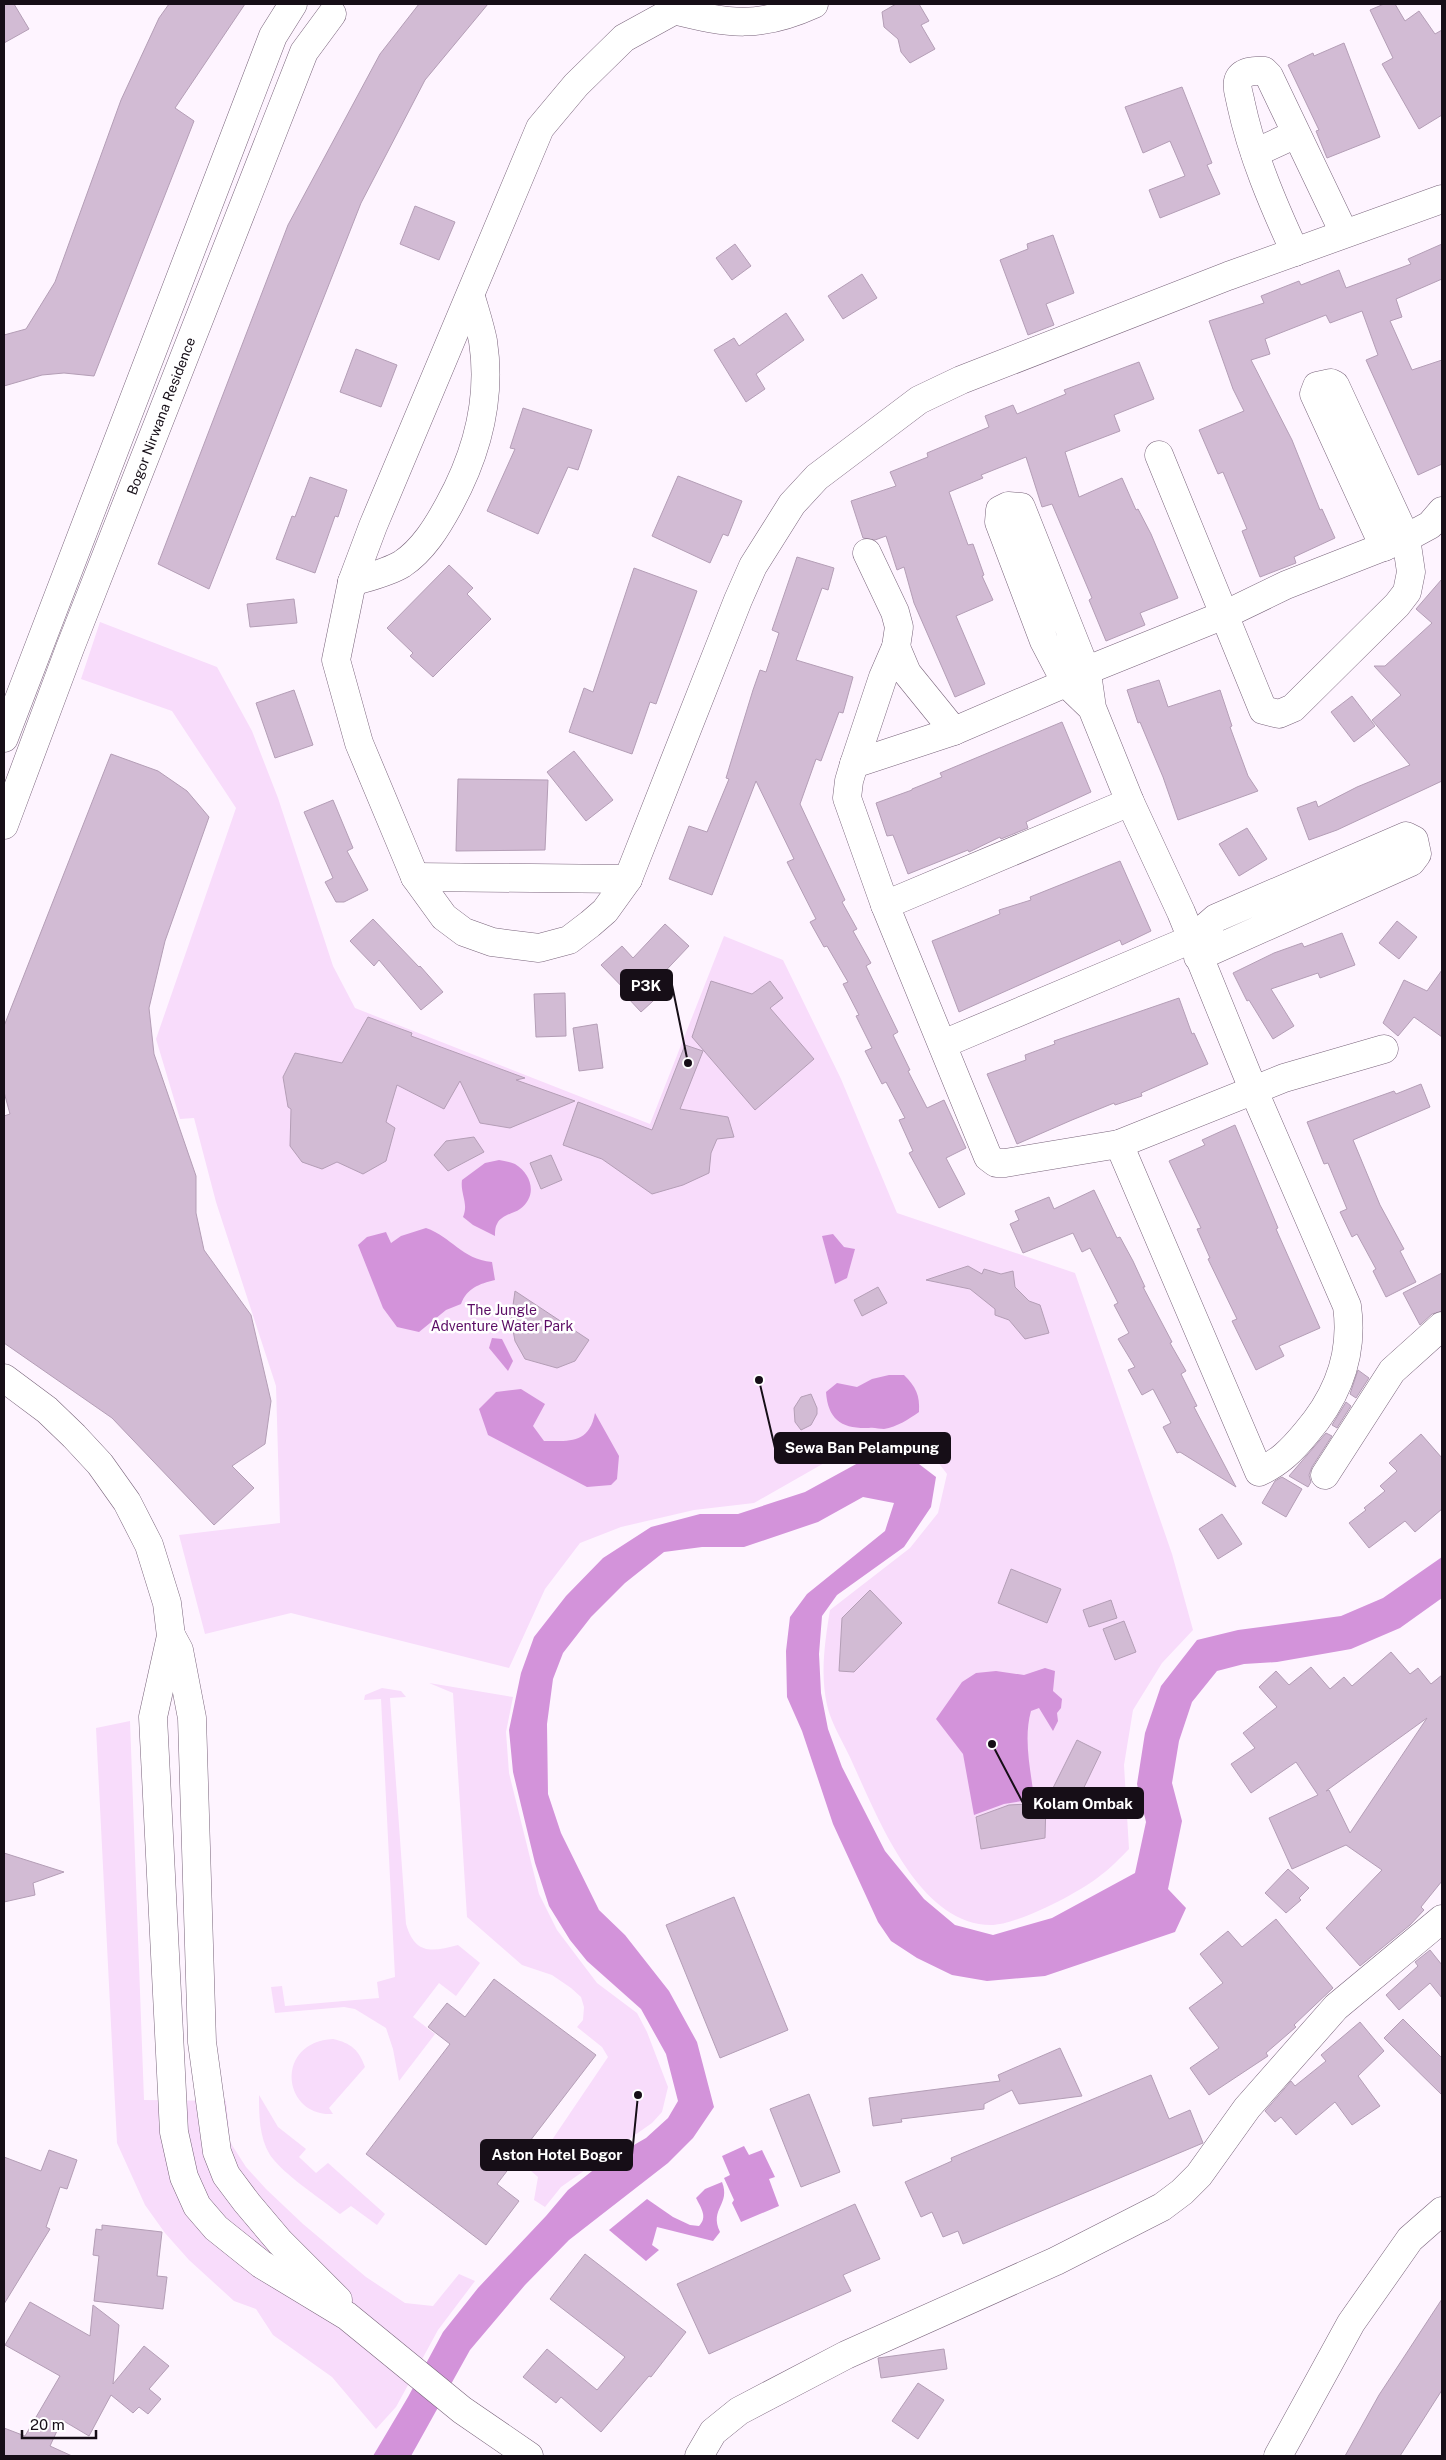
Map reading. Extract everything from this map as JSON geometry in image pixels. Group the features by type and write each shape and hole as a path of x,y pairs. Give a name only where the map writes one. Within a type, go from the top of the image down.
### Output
{"street":[{"path":"4,738 273,36 293,4"},
{"path":"814,4 801,10 759,21 736,23 680,7 624,38 576,85 544,121 530,148 471,296 352,582 336,660 359,743 415,877 444,917 464,932 492,942 539,948 569,940 605,911 628,879 694,707 753,566 792,504 817,477 920,400 961,380 1041,347 1144,311 1295,252 1442,199"},
{"name":"Bogor Nirwana Residence","path":"4,826 70,648 304,52 332,14"},
{"path":"1295,252 1246,128 1237,86 1239,78 1243,74 1260,70 1267,72 1344,234"},
{"path":"1255,153 1296,134"},
{"path":"352,582 401,565 420,549 439,524 467,474 479,434 485,370 482,340 471,296"},
{"path":"1159,456 1263,710 1279,714 1293,708 1407,592 1411,572 1314,394 1317,386 1331,382 1334,385 1395,542"},
{"path":"1076,678 1044,641 999,522 1000,510 1008,506 1021,508 1076,678 1092,708 1130,802 1195,948 1253,1089 1347,1306 1350,1324 1345,1365 1335,1392 1315,1422 1291,1451 1273,1465 1259,1472 1119,1144"},
{"path":"854,764 954,731 1076,678 1095,667 1224,615 1286,585 1395,542 1438,521"},
{"path":"867,553 895,612 899,627 896,647 883,677 854,764 847,798 885,905 988,1157 991,1160 1005,1163 1119,1144 1253,1089 1384,1049"},
{"path":"896,647 907,673 954,731"},
{"path":"885,905 1130,802"},
{"path":"943,1044 1195,948 1411,862 1417,854 1414,840 1406,836 1216,918 1195,948"},
{"path":"415,877 628,879"},
{"path":"1325,1475 1392,1371 1442,1326"},
{"path":"4,1378 47,1410 74,1436 100,1464 127,1502 149,1545 158,1568 170,1619 171,1636 154,1717 174,2132 178,2158 196,2206 216,2228 242,2251 347,2316 462,2410 529,2456"},
{"path":"171,1636 179,1650 192,1718 202,2042 217,2152 226,2175 247,2203 280,2242 338,2301 347,2316"},
{"path":"699,2456 713,2432 739,2411 846,2355 1056,2261 1169,2202 1199,2175 1247,2108 1336,2007 1442,1918"},
{"path":"1278,2456 1351,2323 1410,2238 1442,2211"}],"green space":[{"name":"The Jungle Adventure Water Park","path":"100,622 217,667 252,731 278,798 333,966 355,1008 650,1124 724,936 783,960 841,1079 897,1213 1075,1273 1172,1554 1193,1630 1162,1663 1133,1710 1124,1765 1129,1849 1105,1872 1079,1890 1016,1920 991,1925 965,1920 943,1907 922,1888 904,1865 875,1812 835,1727 827,1705 824,1681 825,1645 830,1610 910,1548 938,1513 947,1474 934,1457 911,1447 826,1462 754,1503 694,1510 621,1527 580,1543 545,1589 509,1668 291,1613 205,1634 179,1535 280,1523 276,1386 216,1202 194,1118 180,1119 156,1039 236,808 172,711 81,679"},
{"path":"429,1683 513,1697 506,1732 509,1773 539,1894 557,1930 597,1983 637,2013 647,2032 668,2087 662,2112 652,2123 561,2187 545,2207 534,2200 538,2177 531,2171 608,2057 602,2047 577,2027 583,2020 584,2007 581,1997 552,1975 522,1965 467,1917 453,1693"},
{"path":"382,1688 401,1691 406,1697 390,1698 406,1924 414,1941 420,1946 432,1950 458,1945 480,1963 456,1996 439,1983 413,2017 435,2034 399,2081 393,2049 386,2028 355,2009 344,2007 275,2013 271,1987 282,1986 285,2006 379,1998 377,1982 395,1977 381,1699 364,1700 365,1695"},
{"path":"130,1721 144,2100 226,2101 230,2142 246,2167 303,2224 366,2277 405,2303 433,2306 459,2274 475,2281 438,2330 396,2407 376,2429 332,2377 273,2335 256,2309 234,2301 189,2260 165,2233 145,2205 117,2143 96,1728"},
{"path":"333,2039 354,2048 365,2067 329,2108 333,2114 316,2112 303,2104 295,2092 292,2079 294,2065 301,2052 314,2043"},
{"path":"259,2095 278,2127 306,2149 299,2157 316,2173 328,2163 385,2214 377,2225 351,2206 340,2214 276,2163 266,2148 262,2133"}],"shaded area":[{"path":"499,1160 515,1164 526,1174 531,1186 531,1192 529,1198 520,1209 499,1221 495,1236 473,1225 463,1217 465,1207 462,1180 485,1163"},
{"path":"426,1228 472,1257 492,1262 495,1280 470,1290 461,1304 446,1310 419,1332 397,1327 383,1308 358,1245 367,1237 386,1232 391,1243 401,1236"},
{"path":"833,1234 844,1247 855,1249 847,1278 835,1284 822,1236"},
{"path":"492,1338 502,1339 513,1361 508,1371 489,1348"},
{"path":"889,1375 904,1375 912,1383 918,1396 919,1412 898,1425 884,1429 851,1427 838,1421 833,1416 827,1402 826,1392 837,1383 857,1387 872,1379"},
{"path":"521,1389 545,1404 533,1426 544,1441 577,1439 588,1430 595,1413 619,1456 617,1479 611,1485 587,1487 488,1435 479,1409 496,1392"},
{"path":"915,1461 936,1477 931,1507 904,1547 837,1595 822,1616 819,1654 821,1693 828,1729 842,1767 885,1851 924,1899 955,1925 993,1935 1052,1918 1135,1873 1146,1822 1137,1784 1145,1733 1161,1686 1197,1640 1238,1630 1341,1616 1383,1598 1442,1557 1442,1598 1400,1628 1351,1649 1277,1662 1244,1664 1217,1671 1192,1702 1179,1741 1172,1783 1182,1821 1168,1889 1186,1908 1175,1932 1045,1976 987,1981 952,1975 917,1958 891,1941 878,1922 833,1824 802,1731 787,1697 786,1651 790,1617 807,1594 885,1531 894,1503 863,1497 818,1522 744,1547 702,1547 664,1552 625,1583 591,1617 563,1653 553,1679 547,1724 548,1794 561,1833 599,1910 625,1935 669,1991 697,2042 714,2107 693,2138 668,2163 569,2240 525,2285 470,2350 411,2456 373,2456 443,2332 478,2288 568,2190 601,2164 646,2138 668,2118 678,2101 666,2054 641,2009 587,1961 570,1940 549,1906 535,1863 513,1772 509,1730 521,1673 534,1637 566,1596 603,1558 651,1527 700,1514 738,1514 805,1492 858,1463"},
{"path":"1045,1668 1055,1671 1053,1691 1062,1699 1061,1708 1057,1713 1058,1721 1053,1731 1039,1708 1031,1711 1028,1744 1034,1799 1004,1804 974,1815 963,1754 936,1719 962,1682 976,1673 996,1671 1024,1675"},
{"path":"744,2146 749,2155 762,2150 775,2177 769,2179 779,2206 741,2222 732,2203 734,2200 724,2178 730,2175 722,2156"},
{"path":"722,2182 724,2196 717,2217 720,2232 713,2241 657,2227 652,2245 659,2250 646,2261 609,2230 647,2199 673,2217 690,2225 699,2226 702,2223 703,2216 702,2209 696,2198 705,2189"}],"building":[{"path":"4,4 14,4 29,29 4,43"},
{"path":"169,4 245,4 175,108 194,121 94,376 64,373 42,375 4,386 4,335 26,329 55,282 121,100 159,18"},
{"path":"419,4 488,4 425,80 361,203 209,589 158,564 288,225 380,54"},
{"path":"896,4 919,4 929,21 921,25 935,49 910,63 901,52 898,39 884,27 882,12"},
{"path":"1384,4 1395,4 1405,21 1419,11 1435,34 1442,30 1442,115 1419,129 1382,64 1393,58 1370,10"},
{"path":"1344,43 1380,137 1327,158 1316,131 1319,130 1288,65 1313,53 1314,56"},
{"path":"1182,87 1212,163 1207,165 1220,194 1160,218 1149,190 1185,176 1170,141 1143,153 1125,107"},
{"path":"415,206 455,222 439,260 400,244"},
{"path":"1053,235 1074,293 1046,304 1054,325 1028,335 1000,260 1028,249 1027,244"},
{"path":"735,244 751,266 732,280 716,258"},
{"path":"1442,244 1442,279 1396,299 1402,317 1390,321 1412,370 1442,360 1442,464 1418,475 1366,360 1378,355 1362,311 1330,323 1326,315 1265,339 1270,354 1251,360 1292,440 1320,510 1322,509 1335,538 1294,557 1296,563 1260,577 1242,531 1247,529 1223,472 1218,474 1199,430 1244,411 1233,389 1209,321 1264,303 1261,296 1299,281 1301,285 1339,270 1346,288 1411,264 1408,259"},
{"path":"862,274 877,298 843,319 828,296"},
{"path":"786,313 804,340 756,374 765,389 746,402 714,350 734,338 739,346"},
{"path":"356,349 397,365 381,407 340,392"},
{"path":"1139,362 1154,399 1114,415 1120,431 1065,452 1079,497 1122,478 1136,510 1138,509 1151,534 1178,598 1140,613 1145,625 1106,641 1089,600 1092,598 1052,504 1042,507 1026,457 981,475 983,478 949,492 968,545 973,544 984,575 982,576 993,600 956,616 985,684 955,697 914,603 904,567 897,570 886,536 875,540 863,538 851,501 896,486 890,472 928,457 927,453 989,427 985,416 1013,405 1017,414 1066,394 1064,390"},
{"path":"523,408 592,430 578,470 568,467 538,534 487,511 515,449 510,448"},
{"path":"678,476 742,501 728,536 723,534 710,563 652,536"},
{"path":"310,477 347,490 338,517 335,516 315,573 276,559 292,516 295,517"},
{"path":"797,557 834,568 828,590 822,588 796,660 853,677 843,713 839,712 821,761 816,759 800,804 845,900 842,902 857,929 853,931 871,963 866,966 898,1032 893,1035 910,1070 908,1071 927,1108 944,1100 966,1148 946,1158 965,1194 939,1208 909,1153 913,1151 899,1120 905,1118 886,1082 882,1084 865,1051 872,1048 856,1016 859,1015 843,984 848,982 827,946 824,947 810,922 816,919 787,862 794,859 756,781 712,895 669,879 689,826 707,832 729,779 726,778 753,690 760,670 766,672 779,633 772,630"},
{"path":"449,565 473,588 467,594 491,619 433,677 410,656 413,653 387,628"},
{"path":"634,568 697,591 656,704 650,702 632,754 569,732 584,688 593,692"},
{"path":"1442,579 1442,781 1337,830 1309,840 1297,808 1316,801 1318,807 1357,787 1410,765 1372,720 1401,695 1374,666 1385,666 1432,623 1416,609"},
{"path":"294,599 297,623 250,627 247,604"},
{"path":"1159,680 1168,707 1220,690 1232,726 1230,727 1248,776 1258,791 1178,820 1163,777 1140,722 1138,723 1127,690"},
{"path":"294,690 313,745 275,758 256,703"},
{"path":"1352,696 1375,726 1354,742 1331,712"},
{"path":"1062,722 1091,792 1026,822 1028,828 1001,839 1000,837 969,852 968,850 908,874 893,835 887,836 876,803 942,777 940,773"},
{"path":"574,751 613,800 586,821 547,772"},
{"path":"111,754 158,771 187,791 209,817 165,941 149,1008 154,1054 196,1176 196,1213 204,1250 251,1315 271,1401 265,1444 232,1466 254,1488 214,1525 112,1418 4,1343 4,1116 10,1114 4,1092 4,1026"},
{"path":"458,779 548,780 545,850 456,851"},
{"path":"333,800 353,848 347,851 368,890 344,902 336,902 325,882 333,878 304,812"},
{"path":"1247,828 1267,859 1239,876 1219,844"},
{"path":"1120,861 1151,931 1122,945 1120,940 959,1012 932,941 1000,914 999,910 1031,900 1030,897"},
{"path":"373,919 443,992 421,1010 379,960 374,966 350,941"},
{"path":"1397,921 1417,937 1399,959 1379,943"},
{"path":"665,924 689,946 655,982 664,991 641,1012 627,997 630,995 601,965 622,946 633,958"},
{"path":"1342,933 1355,965 1320,978 1318,973 1271,989 1294,1026 1273,1039 1249,1000 1247,1001 1233,973 1274,953 1302,943 1304,947"},
{"path":"1442,970 1442,1037 1414,1017 1398,1036 1383,1023 1404,980 1427,991"},
{"path":"711,981 752,994 770,981 783,998 770,1008 814,1059 755,1110 692,1037"},
{"path":"565,993 566,1036 536,1037 534,994"},
{"path":"1179,998 1192,1034 1194,1033 1208,1064 1141,1093 1142,1096 1115,1105 1114,1103 1017,1144 987,1074 1026,1060 1025,1055 1055,1044 1054,1041"},
{"path":"368,1017 412,1033 411,1036 525,1078 516,1080 575,1101 510,1128 480,1123 460,1081 444,1109 397,1085 386,1122 395,1128 386,1161 363,1174 337,1162 322,1169 302,1162 290,1146 291,1109 288,1107 283,1077 295,1053 342,1063"},
{"path":"597,1024 603,1068 579,1071 573,1028"},
{"path":"685,1045 703,1051 680,1109 728,1117 734,1137 717,1139 711,1153 709,1173 683,1185 652,1194 602,1159 563,1145 578,1102 652,1130"},
{"path":"1421,1084 1430,1107 1353,1140 1380,1205 1404,1249 1400,1251 1416,1282 1386,1297 1373,1271 1376,1269 1357,1234 1352,1237 1340,1212 1347,1209 1328,1163 1324,1164 1307,1122 1394,1091 1396,1094"},
{"path":"1235,1125 1278,1228 1276,1229 1320,1328 1279,1346 1284,1356 1256,1370 1232,1321 1237,1319 1208,1259 1210,1258 1197,1229 1201,1228 1169,1161 1205,1145 1202,1140"},
{"path":"474,1137 484,1152 448,1171 434,1155 446,1141"},
{"path":"551,1155 562,1180 541,1189 530,1163"},
{"path":"1094,1190 1117,1238 1120,1237 1133,1261 1145,1287 1143,1287 1186,1371 1181,1374 1197,1406 1194,1407 1236,1487 1180,1452 1177,1453 1163,1427 1171,1423 1153,1389 1142,1395 1128,1370 1135,1367 1118,1339 1129,1333 1114,1305 1118,1303 1090,1248 1082,1252 1073,1233 1023,1253 1010,1224 1019,1220 1015,1211 1049,1197 1054,1209"},
{"path":"968,1266 982,1274 984,1269 1001,1274 1013,1271 1015,1287 1029,1301 1040,1305 1049,1333 1025,1339 1009,1320 995,1315 995,1309 970,1289 926,1280"},
{"path":"1442,1273 1442,1311 1432,1314 1420,1325 1403,1293"},
{"path":"878,1287 887,1303 862,1316 854,1300"},
{"path":"515,1291 589,1340 575,1361 557,1368 525,1359 515,1341 511,1320"},
{"path":"1358,1370 1369,1378 1356,1398 1350,1394"},
{"path":"811,1394 817,1408 817,1414 811,1425 801,1430 795,1422 794,1408 801,1397"},
{"path":"1346,1402 1351,1406 1337,1428 1332,1425"},
{"path":"1326,1433 1332,1436 1312,1467 1309,1475 1311,1482 1308,1487 1289,1476"},
{"path":"1421,1434 1442,1458 1442,1509 1415,1532 1405,1521 1369,1548 1349,1523 1366,1510 1364,1508 1385,1491 1380,1486 1397,1471 1389,1463"},
{"path":"1282,1477 1302,1489 1286,1517 1262,1503 1275,1481"},
{"path":"1222,1514 1242,1544 1218,1559 1199,1529"},
{"path":"1011,1569 1061,1589 1047,1623 998,1603"},
{"path":"870,1590 902,1623 854,1672 839,1671 842,1618"},
{"path":"1111,1600 1117,1618 1089,1627 1083,1610"},
{"path":"1124,1621 1136,1652 1115,1660 1103,1629"},
{"path":"1391,1652 1410,1674 1418,1668 1431,1684 1442,1675 1442,1881 1421,1907 1424,1910 1410,1925 1360,1966 1326,1928 1382,1870 1346,1845 1292,1869 1269,1818 1318,1795 1296,1762 1251,1793 1231,1764 1255,1748 1243,1733 1277,1707 1259,1687 1276,1671 1289,1685 1311,1667 1330,1689 1344,1677 1352,1686","holes":["1427,1718 1350,1833 1329,1790 1326,1791"]},
{"path":"1077,1740 1101,1752 1076,1804 1051,1792"},
{"path":"1046,1803 1045,1838 981,1849 976,1817 1009,1805"},
{"path":"4,1853 64,1872 33,1883 35,1895 4,1902"},
{"path":"1288,1869 1309,1888 1299,1898 1301,1900 1286,1913 1265,1893"},
{"path":"734,1897 788,2030 720,2058 666,1925"},
{"path":"1276,1919 1333,1988 1294,2025 1296,2027 1266,2053 1268,2056 1209,2095 1190,2068 1219,2048 1189,2008 1223,1983 1200,1954 1228,1931 1242,1947"},
{"path":"1430,1950 1442,1965 1442,1998 1430,1983 1399,2010 1386,1995 1418,1966 1415,1962"},
{"path":"494,1979 596,2055 497,2184 519,2201 486,2245 366,2154 450,2044 428,2027 447,2003 465,2017"},
{"path":"1403,2019 1442,2058 1442,2095 1384,2038"},
{"path":"1360,2022 1384,2051 1358,2076 1380,2106 1352,2125 1335,2102 1296,2135 1281,2117 1275,2122 1265,2111 1291,2081 1295,2086 1326,2061 1321,2055"},
{"path":"1060,2048 1082,2096 1019,2104 1012,2090 984,2104 984,2109 901,2119 902,2122 873,2126 869,2098 1000,2081 998,2075"},
{"path":"1151,2075 1169,2119 1190,2110 1203,2143 963,2244 958,2231 943,2237 932,2212 921,2217 905,2182 952,2161 951,2158"},
{"path":"809,2094 840,2172 801,2187 770,2109"},
{"path":"49,2150 77,2160 67,2189 60,2187 46,2227 50,2229 4,2304 4,2157 41,2171"},
{"path":"855,2204 880,2259 843,2275 851,2291 709,2354 677,2284"},
{"path":"102,2225 162,2232 157,2276 167,2277 163,2309 94,2301 99,2256 93,2255 96,2229 102,2230"},
{"path":"585,2254 686,2332 651,2377 649,2376 601,2432 561,2397 556,2403 523,2377 547,2349 597,2390 625,2357 550,2299"},
{"path":"1442,2299 1442,2390 1400,2456 1345,2456 1379,2395"},
{"path":"30,2302 90,2336 93,2305 119,2325 113,2384 144,2346 169,2366 149,2389 161,2399 148,2414 139,2407 133,2413 111,2395 89,2436 62,2420 50,2446 72,2456 4,2456 4,2428 25,2436 60,2376 5,2345"},
{"path":"944,2349 947,2369 881,2378 878,2358"},
{"path":"918,2383 944,2400 918,2439 892,2421"}],"place":[{"name":"P3K","path":"688,1063"},
{"name":"Sewa Ban Pelampung","path":"759,1380"},
{"name":"Kolam Ombak","path":"992,1744"},
{"name":"Aston Hotel Bogor","path":"638,2095"}]}
